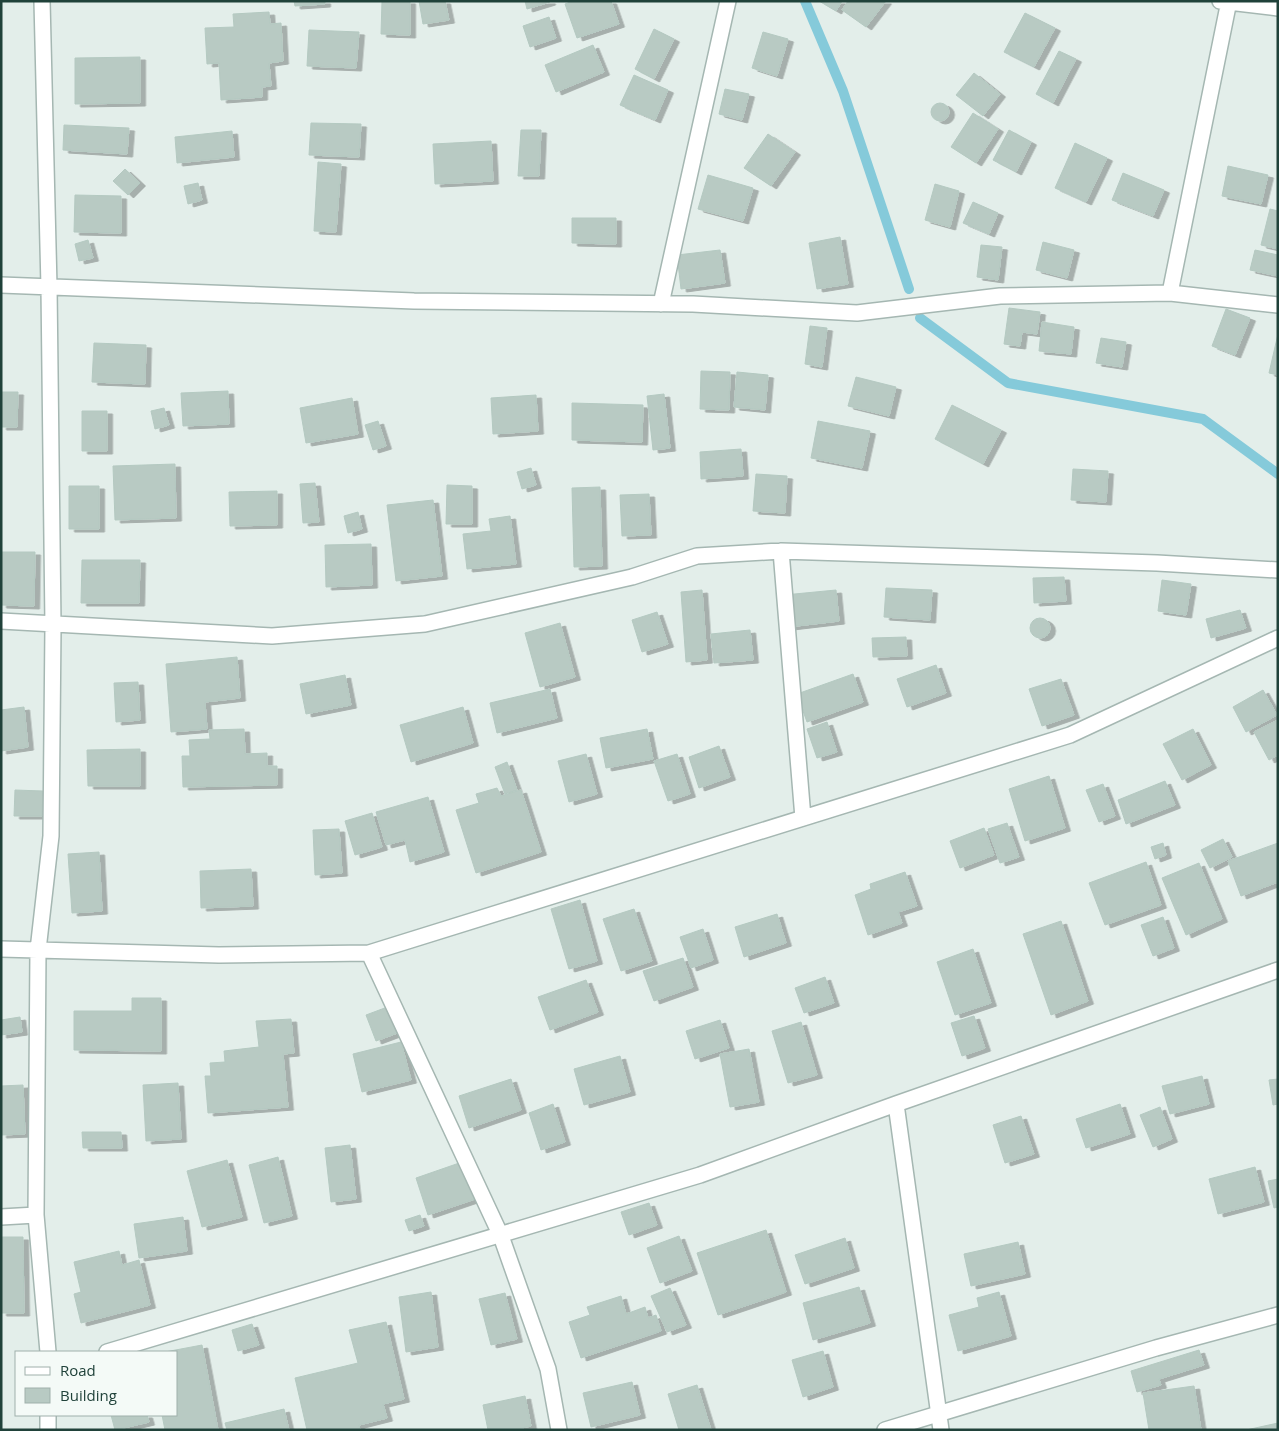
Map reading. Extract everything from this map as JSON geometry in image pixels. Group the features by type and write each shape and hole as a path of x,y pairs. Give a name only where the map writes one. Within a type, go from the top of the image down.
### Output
{"street":[{"path":"42,1 49,287 53,626 51,836 38,950 36,1215 48,1351"},
{"path":"661,304 728,1"},
{"path":"1170,292 1226,2 1278,8"},
{"path":"1,285 414,301 661,304 857,313 1000,296 1170,292 1278,305"},
{"path":"781,551 803,818"},
{"path":"1,622 272,636 425,624 632,576 697,556 781,551 1157,563 1278,570"},
{"path":"1,949 219,955 369,953 1070,735 1278,638"},
{"path":"369,953 501,1236 548,1369 559,1430"},
{"path":"110,1351 501,1236 700,1175 1278,970"},
{"path":"896,1104 941,1430"},
{"path":"1,1217 36,1215"},
{"path":"885,1430 1156,1348 1278,1315"},
{"path":"48,1416 48,1430"}],"building":[{"path":"294,1 325,1 325,4 295,6"},
{"path":"382,1 410,1 410,35 381,34"},
{"path":"419,1 445,1 449,20 423,24"},
{"path":"525,1 550,1 550,2 527,9"},
{"path":"573,1 611,1 619,24 577,38 565,4"},
{"path":"819,1 842,1 836,11"},
{"path":"848,1 886,1 866,27 842,10"},
{"path":"269,12 270,24 281,23 283,61 269,63 271,86 262,87 262,97 221,100 219,63 207,64 205,28 234,27 233,14"},
{"path":"1025,13 1055,28 1034,67 1004,52"},
{"path":"549,17 556,38 530,47 523,26"},
{"path":"654,29 674,39 654,79 635,69"},
{"path":"309,30 359,32 356,68 307,66"},
{"path":"763,32 788,39 777,76 752,68"},
{"path":"593,45 604,72 556,92 545,65"},
{"path":"1059,51 1076,59 1053,103 1036,94"},
{"path":"140,57 140,103 75,104 75,58"},
{"path":"974,73 1000,94 983,116 956,95"},
{"path":"634,75 668,90 655,120 620,105"},
{"path":"725,89 749,94 742,120 719,114"},
{"path":"940,103 946,106 949,112 946,118 940,121 934,118 931,112 934,106"},
{"path":"973,113 998,129 976,163 951,147"},
{"path":"311,123 361,124 359,157 309,155"},
{"path":"64,125 129,128 127,154 63,150"},
{"path":"521,130 541,130 539,176 518,176"},
{"path":"1009,130 1031,142 1016,172 993,160"},
{"path":"232,131 234,157 177,163 175,137"},
{"path":"768,134 795,152 771,186 744,168"},
{"path":"491,141 493,181 435,184 433,144"},
{"path":"1075,143 1107,158 1086,202 1055,188"},
{"path":"318,162 341,164 336,232 314,231"},
{"path":"1228,166 1268,175 1261,204 1222,196"},
{"path":"125,169 140,183 128,195 113,181"},
{"path":"1123,173 1164,190 1153,216 1112,200"},
{"path":"708,175 753,188 743,221 698,209"},
{"path":"198,183 202,200 188,204 184,186"},
{"path":"935,184 959,191 950,227 925,220"},
{"path":"75,195 121,196 121,233 74,232"},
{"path":"973,202 998,213 989,234 963,223"},
{"path":"1270,209 1278,211 1278,249 1261,245"},
{"path":"572,218 616,218 616,244 572,243"},
{"path":"840,237 848,284 817,289 809,243"},
{"path":"88,240 93,258 79,261 75,244"},
{"path":"1043,242 1074,250 1067,278 1036,270"},
{"path":"981,245 1002,247 998,280 977,277"},
{"path":"720,250 725,283 681,289 677,255"},
{"path":"1255,250 1278,255 1278,276 1250,270"},
{"path":"1009,308 1040,312 1037,334 1022,332 1020,346 1004,344"},
{"path":"1226,309 1250,318 1235,355 1212,346"},
{"path":"1042,322 1074,327 1071,354 1039,351"},
{"path":"810,326 827,328 822,367 805,364"},
{"path":"1278,334 1278,375 1269,373"},
{"path":"1101,338 1126,342 1122,367 1096,363"},
{"path":"94,343 146,345 145,384 92,382"},
{"path":"701,371 730,372 729,410 700,409"},
{"path":"737,372 768,375 765,410 734,407"},
{"path":"856,377 896,387 889,416 848,406"},
{"path":"228,391 229,424 183,426 181,393"},
{"path":"1,392 18,392 17,427 1,427"},
{"path":"664,394 670,448 653,450 647,396"},
{"path":"536,395 538,431 493,434 491,398"},
{"path":"352,398 358,434 306,443 300,408"},
{"path":"572,403 643,405 642,442 572,440"},
{"path":"952,405 1001,430 983,464 935,439"},
{"path":"164,408 169,425 155,429 151,411"},
{"path":"82,411 107,411 107,451 82,451"},
{"path":"378,421 386,446 373,450 365,425"},
{"path":"818,421 870,431 862,468 811,458"},
{"path":"741,449 743,476 701,479 700,452"},
{"path":"175,464 176,518 115,520 113,466"},
{"path":"531,468 536,485 522,489 517,472"},
{"path":"1073,469 1108,471 1106,502 1071,500"},
{"path":"756,474 787,476 785,513 753,511"},
{"path":"315,483 319,522 303,523 300,484"},
{"path":"447,485 472,486 472,524 446,524"},
{"path":"69,486 99,486 99,529 69,529"},
{"path":"600,487 602,566 574,567 572,488"},
{"path":"277,491 277,525 230,526 229,492"},
{"path":"649,494 651,535 622,536 620,495"},
{"path":"433,500 442,576 396,581 387,505"},
{"path":"358,512 362,529 348,533 344,516"},
{"path":"510,516 516,564 467,569 463,534 491,531 489,519"},
{"path":"371,544 372,585 326,587 325,545"},
{"path":"1,552 35,552 34,606 1,605"},
{"path":"82,560 140,560 139,603 81,603"},
{"path":"1064,577 1066,601 1034,603 1033,578"},
{"path":"1162,580 1191,584 1186,615 1158,611"},
{"path":"886,588 932,590 930,620 884,617"},
{"path":"702,590 707,660 686,662 681,592"},
{"path":"836,590 839,621 788,627 784,595"},
{"path":"1240,610 1246,628 1211,638 1206,619"},
{"path":"657,612 668,644 642,652 632,620"},
{"path":"1040,618 1047,621 1050,628 1047,635 1040,638 1033,635 1030,628 1033,621"},
{"path":"560,623 575,677 540,687 525,633"},
{"path":"750,630 753,660 714,663 711,634"},
{"path":"906,637 907,656 873,657 872,638"},
{"path":"237,657 240,698 205,702 207,729 171,732 166,664"},
{"path":"936,665 946,693 907,707 897,679"},
{"path":"853,674 863,702 807,722 797,694"},
{"path":"345,675 351,705 306,714 300,684"},
{"path":"1061,679 1074,715 1042,726 1029,689"},
{"path":"138,682 140,720 116,722 114,683"},
{"path":"550,689 557,718 497,733 490,703"},
{"path":"1263,690 1277,715 1246,732 1233,707"},
{"path":"24,707 28,747 1,751 1,710"},
{"path":"463,707 473,743 411,762 400,725"},
{"path":"1278,720 1278,755 1269,760 1254,732"},
{"path":"827,722 837,752 817,758 807,729"},
{"path":"244,729 245,754 267,753 267,766 277,766 277,785 183,787 182,756 190,756 189,740 210,739 209,730"},
{"path":"647,729 653,759 606,768 600,738"},
{"path":"1193,729 1211,765 1182,780 1163,744"},
{"path":"719,746 730,777 699,788 689,757"},
{"path":"140,749 140,786 88,786 87,750"},
{"path":"586,754 597,794 569,802 558,761"},
{"path":"677,754 690,794 668,801 654,761"},
{"path":"507,762 517,790 505,794 495,767"},
{"path":"1049,776 1065,828 1025,841 1009,789"},
{"path":"1165,781 1175,805 1126,824 1118,800"},
{"path":"1103,784 1115,816 1099,822 1086,790"},
{"path":"497,788 501,796 521,790 541,852 476,873 456,810 479,803 476,794"},
{"path":"15,790 43,791 42,816 14,816"},
{"path":"428,797 444,852 410,862 405,840 386,845 376,812"},
{"path":"372,813 382,847 355,855 345,821"},
{"path":"1007,823 1019,857 1000,863 988,829"},
{"path":"984,828 994,855 960,868 950,841"},
{"path":"339,829 342,873 315,875 313,830"},
{"path":"1223,839 1232,857 1210,868 1201,850"},
{"path":"1163,843 1166,855 1155,859 1151,847"},
{"path":"1278,843 1278,882 1241,896 1228,861"},
{"path":"99,852 102,911 72,913 68,854"},
{"path":"1146,862 1161,905 1105,925 1089,883"},
{"path":"1199,863 1222,919 1186,935 1162,878"},
{"path":"251,869 253,906 201,908 200,871"},
{"path":"905,872 917,906 898,912 902,923 868,935 855,895 871,889 870,884"},
{"path":"580,900 597,961 569,969 551,909"},
{"path":"634,909 652,961 621,971 603,919"},
{"path":"777,914 786,943 744,957 735,927"},
{"path":"1163,917 1174,948 1153,956 1141,925"},
{"path":"1061,921 1088,1001 1051,1015 1023,934"},
{"path":"703,929 713,960 691,968 680,937"},
{"path":"973,949 991,1003 955,1015 937,962"},
{"path":"683,958 693,987 654,1001 643,971"},
{"path":"825,977 834,1003 804,1013 795,988"},
{"path":"586,980 598,1012 550,1030 538,997"},
{"path":"132,998 161,998 161,1051 74,1050 74,1011 132,1011"},
{"path":"390,1006 400,1032 376,1041 366,1015"},
{"path":"974,1016 985,1048 962,1056 951,1023"},
{"path":"20,1017 22,1032 1,1035 1,1020"},
{"path":"291,1019 294,1053 283,1054 288,1107 208,1113 205,1076 211,1076 210,1063 225,1062 224,1051 259,1047 256,1021"},
{"path":"720,1020 729,1048 695,1059 686,1031"},
{"path":"801,1022 817,1075 788,1083 772,1031"},
{"path":"401,1042 411,1080 362,1092 353,1054"},
{"path":"749,1049 759,1102 730,1107 720,1054"},
{"path":"620,1056 630,1092 584,1105 574,1069"},
{"path":"1202,1076 1209,1104 1170,1114 1162,1086"},
{"path":"511,1079 521,1110 469,1128 459,1096"},
{"path":"1278,1079 1278,1104 1273,1105 1269,1080"},
{"path":"178,1083 181,1139 146,1141 143,1085"},
{"path":"23,1085 25,1134 1,1135 1,1086"},
{"path":"553,1104 565,1142 541,1150 529,1113"},
{"path":"1120,1104 1130,1134 1086,1148 1076,1119"},
{"path":"1160,1107 1172,1139 1153,1147 1140,1115"},
{"path":"1021,1116 1034,1154 1005,1163 993,1125"},
{"path":"82,1132 121,1132 122,1148 83,1148"},
{"path":"350,1145 356,1199 331,1202 325,1148"},
{"path":"278,1157 292,1216 264,1223 249,1165"},
{"path":"227,1160 242,1217 202,1227 187,1171"},
{"path":"465,1161 478,1198 428,1215 416,1178"},
{"path":"1255,1167 1264,1202 1218,1214 1209,1179"},
{"path":"1278,1179 1278,1207 1274,1208 1268,1181"},
{"path":"649,1203 657,1225 629,1235 621,1212"},
{"path":"420,1215 424,1226 409,1231 405,1220"},
{"path":"183,1217 187,1251 139,1258 134,1224"},
{"path":"766,1230 786,1292 718,1315 697,1253"},
{"path":"679,1236 692,1271 660,1283 647,1248"},
{"path":"1,1237 23,1237 24,1313 1,1313"},
{"path":"845,1238 854,1268 805,1284 795,1255"},
{"path":"1018,1242 1025,1274 971,1286 964,1254"},
{"path":"119,1251 122,1265 139,1260 150,1305 81,1323 74,1294 81,1292 74,1262"},
{"path":"859,1287 870,1323 813,1340 803,1303"},
{"path":"670,1288 686,1325 667,1332 651,1296"},
{"path":"431,1292 438,1347 406,1352 399,1297"},
{"path":"999,1292 1011,1336 958,1351 949,1315 979,1307 977,1298"},
{"path":"505,1293 517,1339 491,1345 479,1299"},
{"path":"621,1296 626,1314 645,1307 648,1318 656,1315 661,1331 581,1358 569,1322 590,1315 587,1307"},
{"path":"386,1322 404,1399 383,1404 387,1418 359,1425 360,1430 307,1430 295,1378 358,1363 349,1330"},
{"path":"252,1324 259,1345 238,1351 232,1330"},
{"path":"202,1345 218,1430 165,1430 162,1416 178,1416 178,1351 170,1351"},
{"path":"1199,1350 1204,1365 1159,1379 1161,1385 1137,1392 1131,1371"},
{"path":"823,1351 833,1387 803,1397 792,1360"},
{"path":"632,1382 640,1415 591,1427 583,1393"},
{"path":"697,1385 711,1430 679,1430 668,1394"},
{"path":"1194,1386 1201,1430 1149,1430 1143,1393"},
{"path":"525,1396 531,1426 513,1430 488,1430 483,1405"},
{"path":"284,1409 289,1430 227,1430 225,1423"},
{"path":"111,1416 147,1416 149,1422 115,1430"},
{"path":"1278,1423 1278,1430 1246,1430"}],"waterway":[{"path":"805,1 843,91 909,289"},
{"path":"920,318 1008,383 1203,419 1278,474"}]}
